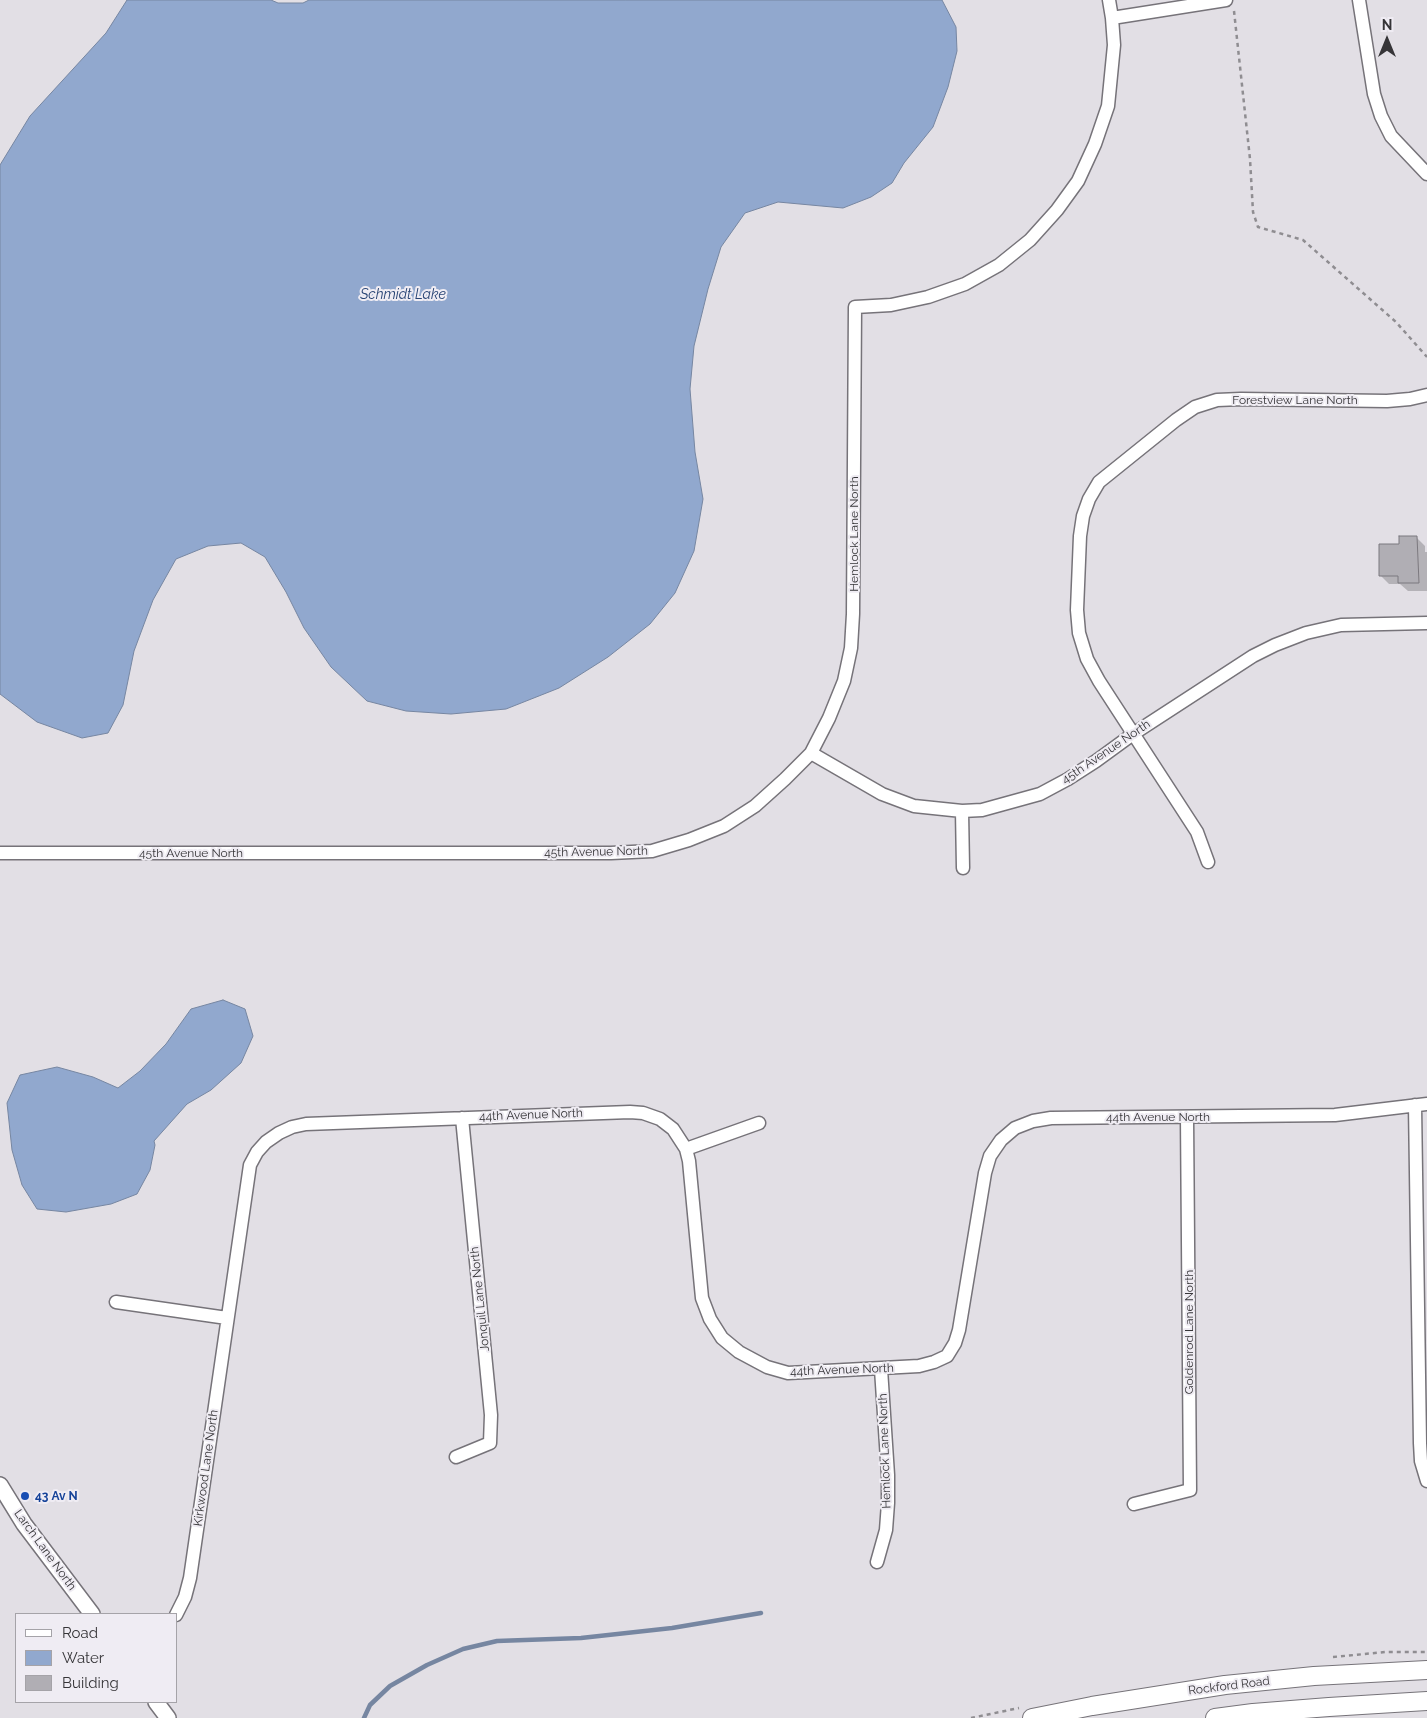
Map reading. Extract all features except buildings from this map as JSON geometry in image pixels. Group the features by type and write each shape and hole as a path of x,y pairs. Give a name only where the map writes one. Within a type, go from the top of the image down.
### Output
{"main road":[{"name":"Rockford Road","path":"1032,1718 1092,1706 1225,1685 1314,1676 1427,1670"},
{"path":"1216,1718 1319,1707 1427,1701"}],"street":[{"path":"1108,0 1112,18 1230,5"},
{"path":"1360,0 1374,94 1381,116 1391,136 1427,174"},
{"name":"Hemlock Lane North","path":"811,753 829,718 844,681 850,648 853,614 855,307 891,305 928,297 965,284 999,265 1030,240 1057,210 1078,181 1096,144 1108,106 1114,45 1112,18"},
{"name":"Forestview Lane North","path":"1208,862 1198,832 1133,734 1087,659 1080,633 1077,610 1082,516 1089,499 1099,482 1176,420 1195,407 1217,400 1241,398 1387,401 1427,395"},
{"name":"45th Avenue North","path":"0,852 611,853 652,851 689,840 724,826 755,806 811,753 882,794 914,806 962,811 991,808 1040,794 1096,761 1133,734 1253,656 1275,645 1306,633 1341,625 1427,623"},
{"path":"962,811 963,868"},
{"path":"1421,1105 1420,1461 1427,1481"},
{"name":"44th Avenue North","path":"266,1142 292,1127 306,1124 643,1113 660,1118 673,1129 686,1149 689,1161 702,1298 710,1319 722,1338 746,1356 767,1367 788,1373 919,1366 947,1356 955,1343 959,1330 985,1173 990,1156 1001,1140 1015,1128 1033,1120 1051,1118 1335,1116 1421,1105"},
{"name":"Goldenrod Lane North","path":"1134,1504 1190,1490 1187,1117"},
{"name":"Jonquil Lane North","path":"456,1457 490,1443 491,1415 462,1118"},
{"path":"686,1149 759,1123"},
{"name":"Kirkwood Lane North","path":"177,1613 185,1598 190,1578 250,1165 257,1152 266,1142"},
{"path":"116,1302 227,1318"},
{"name":"Hemlock Lane North","path":"877,1562 886,1530 888,1504 888,1475 881,1369"},
{"name":"Larch Lane North","path":"0,1486 24,1524 91,1613"},
{"path":"157,1703 168,1718"}],"path":[{"path":"1230,5 1250,159 1253,212 1258,226 1303,240 1396,322 1427,358"}],"water":[{"name":"Schmidt Lake","path":"127,0 271,0 278,3 303,3 309,0 942,0 956,27 957,51 948,87 933,127 904,163 892,183 871,197 843,208 778,202 745,213 721,247 694,346 690,389 695,452 703,499 694,551 675,593 650,624 608,657 559,688 506,709 451,714 406,711 367,701 331,667 304,628 286,592 265,557 241,543 208,546 176,559 153,600 134,651 123,705 108,733 82,738 37,722 0,694 0,165 30,116 106,33"},
{"path":"223,1000 245,1009 253,1036 241,1063 211,1090 187,1104 154,1141 155,1145 150,1170 137,1194 111,1204 66,1212 37,1209 22,1185 12,1150 7,1103 20,1075 57,1067 93,1077 118,1088 140,1071 166,1044 191,1009"}],"waterway":[{"path":"364,1718 370,1705 390,1686 427,1665 463,1649 497,1641 581,1638 672,1628 761,1613"}],"place":[{"name":"43 Av N","path":"25,1496"}]}
